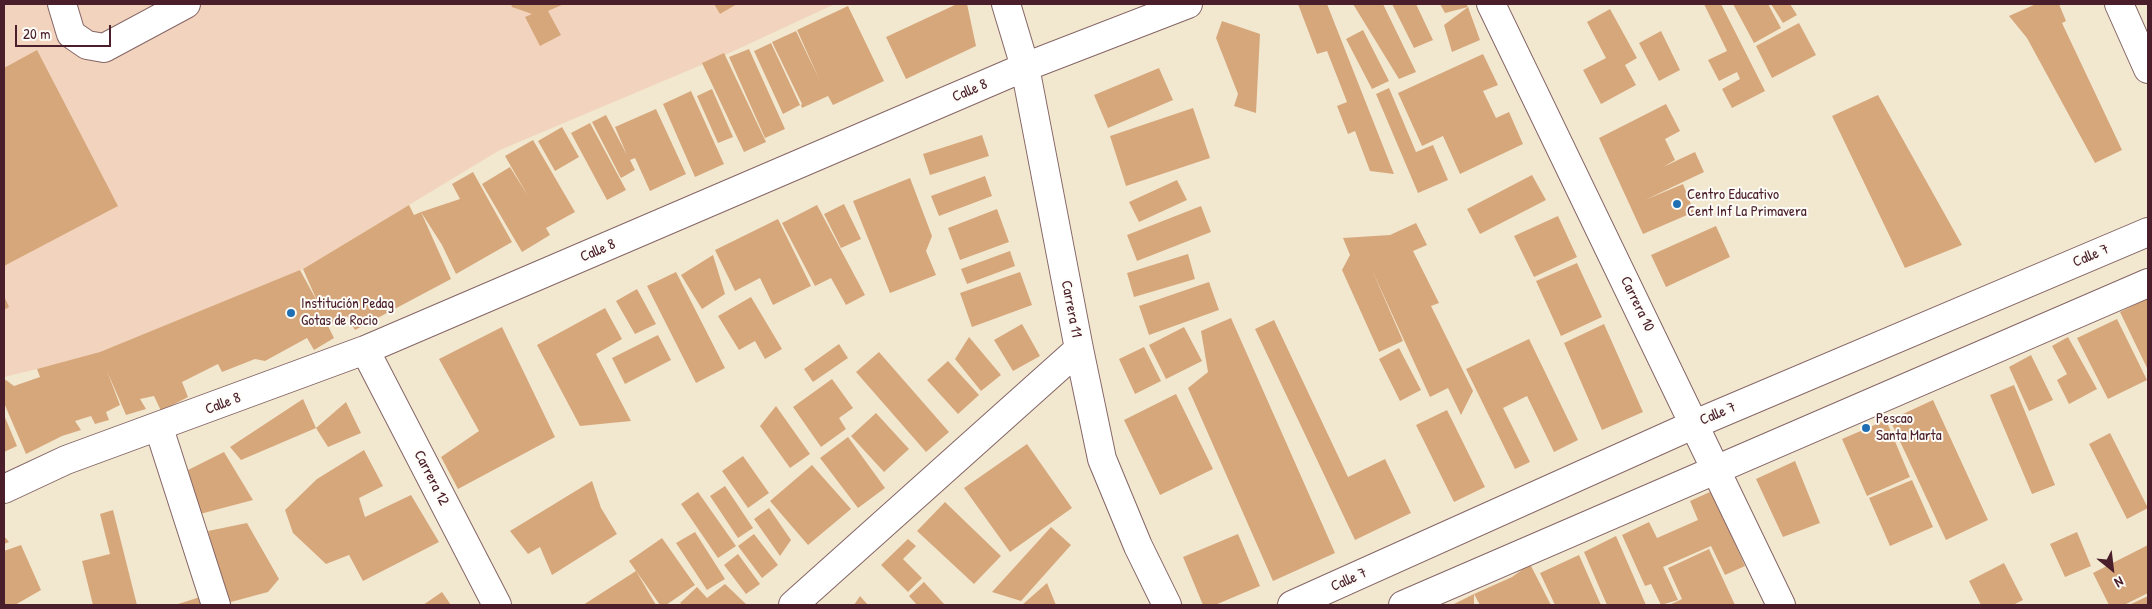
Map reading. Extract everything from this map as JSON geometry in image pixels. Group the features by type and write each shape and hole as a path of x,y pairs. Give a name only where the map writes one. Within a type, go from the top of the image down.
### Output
{"street":[{"path":"62,4 71,34 87,45 104,48 186,4"},
{"name":"Carrera 11","path":"1006,4 1025,67 1102,459 1138,546 1167,605"},
{"name":"Calle 8","path":"4,489 66,460 159,428 365,350 1025,67 1188,4"},
{"name":"Carrera 10","path":"1491,4 1781,605"},
{"path":"2118,4 2148,69"},
{"name":"Calle 7","path":"1292,605 1695,424 2148,232"},
{"path":"1403,605 2148,283"},
{"path":"793,605 1079,349"},
{"name":"Carrera 12","path":"365,350 497,605"},
{"path":"159,428 216,605"}],"shaded area":[{"path":"4,4 835,4 725,55 500,150 303,269 91,356 4,377"}],"building":[{"path":"511,4 564,4 548,11 561,35 540,46 525,17 532,14 512,7"},
{"path":"714,4 737,4 720,14"},
{"path":"957,4 967,4 976,46 906,79 886,37"},
{"path":"1298,4 1327,4 1394,174 1370,171 1355,131 1348,134 1337,106 1347,102 1327,51 1317,54"},
{"path":"1353,4 1383,4 1416,72 1399,79"},
{"path":"1392,4 1416,4 1433,40 1414,48"},
{"path":"1440,4 1466,4 1468,7 1445,13"},
{"path":"1704,4 1721,4 1765,91 1732,108 1722,89 1740,79 1737,72 1719,81 1708,60 1727,51"},
{"path":"1733,4 1768,4 1781,28 1754,43"},
{"path":"1771,4 1790,4 1797,15 1783,23"},
{"path":"2036,4 2059,4 2066,21 2062,23 2122,150 2095,163 2027,38 2009,16"},
{"path":"848,6 884,81 833,105 828,96 802,108 802,104 772,42 796,31 820,81 797,30"},
{"path":"1468,7 1480,40 1452,52 1444,25"},
{"path":"1610,9 1637,58 1625,65 1636,85 1601,104 1583,70 1606,58 1587,22"},
{"path":"1222,21 1260,34 1256,113 1234,106 1238,94 1216,38"},
{"path":"1799,23 1816,55 1772,78 1756,46"},
{"path":"1363,30 1389,81 1372,89 1346,39"},
{"path":"1661,31 1680,70 1659,81 1639,43"},
{"path":"771,43 800,105 783,114 754,51"},
{"path":"749,49 785,129 765,138 729,57"},
{"path":"37,50 118,206 4,266 4,68"},
{"path":"724,53 766,142 744,152 702,63"},
{"path":"1483,54 1498,85 1483,91 1496,118 1509,112 1523,144 1460,174 1443,136 1422,146 1398,93"},
{"path":"1159,68 1173,100 1108,128 1094,95"},
{"path":"1389,88 1416,152 1433,145 1448,180 1418,193 1376,94"},
{"path":"712,89 733,137 718,143 697,96"},
{"path":"691,91 724,164 695,177 663,104"},
{"path":"1878,95 1962,245 1905,268 1832,116"},
{"path":"1666,104 1680,131 1665,139 1675,160 1663,167 1695,152 1704,172 1645,200 1683,184 1694,212 1643,234 1599,138"},
{"path":"1193,108 1210,158 1126,186 1110,136"},
{"path":"656,109 686,174 650,191 635,158 630,160 635,170 621,178 592,122 606,115 627,155 615,127"},
{"path":"590,123 626,190 607,200 571,133"},
{"path":"562,127 579,157 555,171 538,141"},
{"path":"982,135 989,156 930,175 923,154"},
{"path":"533,140 575,212 546,228 550,235 522,252 482,184 510,167 528,196 505,156"},
{"path":"473,172 512,242 456,274 442,245 421,212 460,199 452,184"},
{"path":"1532,175 1546,200 1480,234 1467,209"},
{"path":"985,176 992,196 939,216 931,196"},
{"path":"910,178 932,236 926,251 936,275 890,293 853,201"},
{"path":"1177,180 1187,200 1139,222 1129,202"},
{"path":"844,204 861,239 841,248 824,214"},
{"path":"409,205 414,215 421,212 451,279 355,330 347,316 328,326 334,338 314,350 307,338 265,361 255,359 222,372 218,364 182,382 188,397 161,411 154,396 140,399 146,409 126,415 107,371 120,405 106,412 109,420 95,424 91,416 75,421 81,430 62,436 26,454 4,403 4,381 6,380 14,386 40,377 37,369 100,352 300,270 318,303 303,269"},
{"path":"817,205 865,295 846,305 831,278 815,286 782,223"},
{"path":"1201,206 1211,232 1137,261 1127,235"},
{"path":"997,209 1009,242 960,260 948,228"},
{"path":"1558,216 1577,257 1534,277 1514,236"},
{"path":"778,219 811,286 773,305 760,278 735,291 715,250"},
{"path":"1416,223 1427,245 1413,251 1439,303 1431,306 1473,391 1461,415 1448,388 1430,397 1372,270 1403,341 1379,352 1342,270 1350,255 1343,238 1390,235"},
{"path":"1716,226 1730,257 1666,287 1651,255"},
{"path":"1010,251 1015,266 967,284 961,269"},
{"path":"1188,254 1195,279 1134,297 1127,273"},
{"path":"713,255 725,294 702,309 681,275"},
{"path":"1577,263 1602,317 1561,336 1536,281"},
{"path":"676,272 725,368 696,383 647,286"},
{"path":"1020,272 1032,305 972,327 960,293"},
{"path":"1209,282 1219,310 1149,335 1139,306"},
{"path":"637,289 656,324 635,334 616,301"},
{"path":"4,296 9,307 4,310"},
{"path":"751,297 782,349 765,359 755,341 739,350 718,316"},
{"path":"2148,298 2148,370 2120,312"},
{"path":"605,308 622,339 596,354 631,421 580,426 537,345"},
{"path":"1231,318 1335,553 1273,581 1188,388 1208,372 1201,331"},
{"path":"2117,319 2147,380 2108,399 2077,338"},
{"path":"1274,320 1348,477 1385,459 1411,513 1355,540 1255,329"},
{"path":"1022,324 1040,356 1013,371 994,340"},
{"path":"1604,324 1643,412 1602,430 1564,343"},
{"path":"502,327 555,437 458,489 441,457 479,431 439,359"},
{"path":"1184,327 1202,361 1166,379 1149,345"},
{"path":"658,335 671,360 625,384 612,358"},
{"path":"969,337 1001,375 981,391 955,359"},
{"path":"2068,337 2097,389 2069,404 2057,380 2067,374 2052,346"},
{"path":"1529,339 1578,440 1554,452 1527,396 1503,408 1530,462 1515,469 1466,369"},
{"path":"839,344 848,358 813,382 804,369"},
{"path":"1144,347 1161,381 1135,394 1119,359"},
{"path":"1399,348 1421,390 1400,401 1379,359"},
{"path":"879,352 949,432 926,452 856,372"},
{"path":"2031,355 2053,400 2029,411 2009,367"},
{"path":"948,361 979,395 958,414 927,380"},
{"path":"832,379 853,408 839,418 846,429 821,447 793,407"},
{"path":"2014,385 2055,485 2032,494 1990,395"},
{"path":"1176,394 1213,469 1160,495 1124,420"},
{"path":"303,399 316,428 241,460 230,447"},
{"path":"1933,400 1988,520 1946,540 1890,420"},
{"path":"346,402 361,433 328,447 316,428"},
{"path":"776,406 810,454 790,468 760,426"},
{"path":"1447,410 1485,487 1454,502 1416,425"},
{"path":"876,413 909,449 884,472 851,436"},
{"path":"4,415 17,446 4,452"},
{"path":"1886,420 1910,477 1867,496 1842,439"},
{"path":"2110,433 2148,508 2127,519 2089,444"},
{"path":"848,437 885,488 858,508 820,458"},
{"path":"1027,444 1072,508 1010,552 964,488"},
{"path":"364,450 383,486 359,498 365,517 411,495 439,542 363,581 349,555 326,564 293,533 285,510 317,479"},
{"path":"224,452 253,500 200,514 188,470"},
{"path":"743,456 769,493 748,508 722,471"},
{"path":"1795,461 1820,523 1783,537 1756,479"},
{"path":"812,465 851,509 808,545 770,501"},
{"path":"1912,480 1933,527 1890,546 1869,498"},
{"path":"592,481 601,508 617,534 552,575 540,547 528,554 510,531"},
{"path":"725,486 753,528 738,538 710,496"},
{"path":"1712,491 1745,566 1725,575 1711,546 1663,567 1678,600 1661,605 1651,584 1645,586 1622,535 1649,522 1657,538 1698,520 1690,501"},
{"path":"698,492 736,546 718,558 681,504"},
{"path":"945,502 1001,556 974,584 917,531"},
{"path":"769,508 791,540 780,556 754,519"},
{"path":"113,510 137,605 93,605 82,561 110,554 100,514"},
{"path":"247,523 279,579 268,592 227,603 208,531"},
{"path":"1051,527 1071,545 1021,601 992,592"},
{"path":"695,532 725,579 707,590 676,543"},
{"path":"2077,532 2091,566 2065,577 2050,544"},
{"path":"754,534 778,565 762,578 738,546"},
{"path":"1238,534 1260,586 1215,605 1203,605 1183,557"},
{"path":"4,536 9,542 4,544"},
{"path":"1616,536 1646,605 1607,605 1584,552"},
{"path":"662,538 695,585 666,605 660,605 629,561"},
{"path":"908,539 916,546 903,559 922,578 908,592 881,565"},
{"path":"21,545 41,590 15,605 4,605 4,551"},
{"path":"2148,545 2148,593 2124,605 2109,605 2093,573"},
{"path":"1709,549 1735,605 1669,605 1682,599 1668,568"},
{"path":"738,554 760,584 746,594 724,565"},
{"path":"1579,555 1601,605 1555,605 1540,573"},
{"path":"2004,563 2023,600 2013,605 1981,605 1969,581"},
{"path":"1530,564 1551,605 1480,605 1474,594 1512,577"},
{"path":"636,571 656,605 583,605"},
{"path":"924,582 945,605 917,605 909,596"},
{"path":"1047,583 1056,605 1022,605"},
{"path":"725,584 747,605 683,605 680,603 697,587 707,598"},
{"path":"442,592 451,605 423,605"},
{"path":"1474,594 1474,605 1452,605"},
{"path":"860,596 868,605 854,605"},
{"path":"2148,596 2148,605 2129,605"},
{"path":"200,597 204,605 175,605"}],"place":[{"name":"Centro Educativo Cent Inf La Primavera","path":"1677,204"},
{"name":"Institución Pedag Gotas de Rocio","path":"291,313"},
{"name":"Pescao Santa Marta","path":"1866,428"}]}
